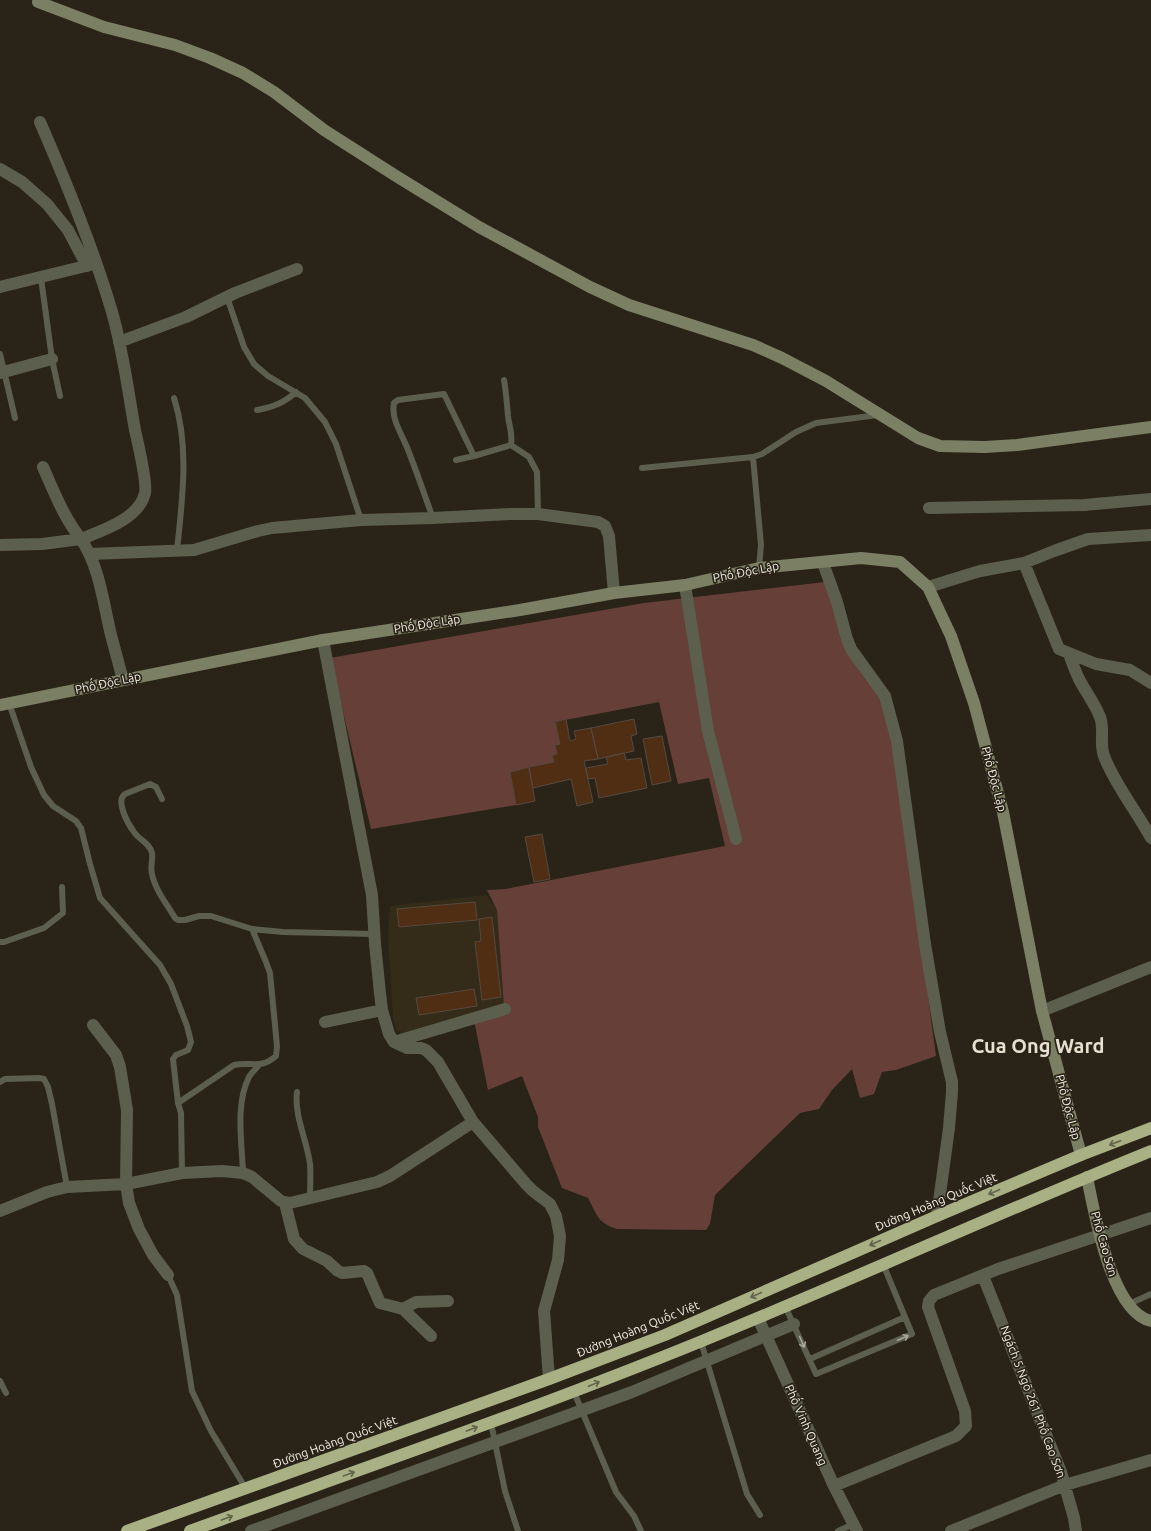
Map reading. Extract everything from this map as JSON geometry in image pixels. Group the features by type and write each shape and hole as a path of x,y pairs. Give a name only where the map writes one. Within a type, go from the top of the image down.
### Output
{"highway":[{"name":"Đường Hoàng Quốc Việt","path":"127,1531 549,1379 665,1335 937,1216 1081,1155 1151,1128"},
{"path":"190,1531 574,1392 701,1342 1087,1176 1151,1151"}],"street":[{"path":"38,2 104,27 175,45 210,58 243,73 274,92 324,130 479,227 590,287 629,304 753,345 826,381 918,438 940,446 985,447 1017,445 1151,427"},
{"path":"0,545 42,544 81,539 132,514 140,505 145,492 119,342 112,312 92,264 72,196 40,122"},
{"path":"0,169 22,182 47,204 92,264"},
{"path":"0,287 41,278 92,264"},
{"path":"119,342 186,317 227,297 297,268"},
{"path":"2,372 52,359"},
{"path":"43,467 57,499 92,559 102,590 111,635 123,680"},
{"path":"929,508 1084,505 1151,499"},
{"path":"92,559 194,550 272,528 361,520 538,514 598,522 605,526 610,542 614,593"},
{"path":"928,588 980,571 1024,563 1054,550 1088,539 1151,535"},
{"name":"Phố Độc Lập","path":"5,704 323,640 520,610 614,593 685,585 759,568 823,563 861,558 900,562 928,588 950,636 974,704 1002,804 1042,1010 1081,1155"},
{"path":"823,563 837,602 847,639 852,649 885,696 897,741 925,944 940,1032 952,1082 949,1128 937,1216"},
{"path":"1024,563 1059,649 1096,664 1130,670 1151,684"},
{"path":"685,585 708,731 736,839"},
{"path":"323,640 372,895 374,934 382,1010 389,1034 394,1042 407,1048 422,1048 438,1062 473,1122 526,1184 550,1204 556,1216 560,1236 558,1260 544,1311 549,1379"},
{"path":"1069,654 1078,677 1100,716 1103,731 1103,754 1106,761 1151,838"},
{"path":"1042,1010 1151,967"},
{"path":"394,1042 505,1009"},
{"path":"325,1022 382,1010"},
{"path":"93,1025 116,1055 120,1067 127,1116 126,1184 129,1204 138,1229 153,1256 168,1275"},
{"path":"0,1211 47,1192 67,1187 126,1184 182,1173 222,1171 243,1172 252,1177 281,1201 286,1203 377,1182 390,1176 473,1122"},
{"name":"Phố Cao Sơn","path":"1087,1176 1099,1235 1115,1281 1129,1304 1137,1313 1151,1321"},
{"path":"286,1203 294,1239 303,1249 327,1261 342,1273 367,1273 380,1303 402,1309 431,1336"},
{"path":"834,1486 956,1436 966,1426 965,1411 928,1307 929,1301 934,1295 998,1269 1151,1218"},
{"name":"Ngách 5 Ngõ 261 Phố Cao Sơn","path":"983,1276 1065,1485 1076,1531"},
{"path":"402,1309 416,1302 448,1301"},
{"name":"Phố Vinh Quang","path":"758,1318 834,1486 856,1527"},
{"path":"251,1531 632,1392 794,1324"},
{"path":"951,1531 1065,1485 1151,1460"}],"lane":[{"path":"41,278 52,359 60,396"},
{"path":"227,297 244,347 254,364 268,376 304,398 325,422 336,444 361,520"},
{"path":"0,354 2,372 15,418"},
{"path":"504,380 512,437 511,445"},
{"path":"257,410 288,400 296,392"},
{"path":"433,518 406,445 395,420 393,409 394,404 398,400 444,394 474,456"},
{"path":"174,398 178,411 184,452 184,486 177,551"},
{"path":"642,468 753,457 762,454 796,432 816,423 880,415"},
{"path":"456,460 511,445"},
{"path":"511,445 529,457 537,472 538,514"},
{"path":"753,457 761,545 759,568"},
{"path":"5,704 44,795 53,806 76,821 81,828 100,898 160,965 171,984 187,1026 191,1042 188,1050 176,1055 173,1059 178,1103 181,1113 182,1173"},
{"path":"162,799 156,787 150,784 124,794 120,801 124,814 134,834 148,844 152,853 151,872 153,881 175,918 178,920 199,916 211,916 252,929 283,932 374,934"},
{"path":"0,942 4,942 44,928 63,913 62,887"},
{"path":"178,1103 234,1065 243,1063 259,1065 270,1061 276,1056 277,1046 270,973 252,929"},
{"path":"243,1172 240,1111 242,1094 250,1076 259,1065"},
{"path":"0,1082 5,1079 44,1079 48,1087 52,1104 67,1187"},
{"path":"297,1092 296,1098 298,1110 310,1164 310,1198"},
{"path":"785,1306 816,1374 912,1334 882,1264"},
{"path":"168,1275 177,1295 192,1391 211,1431 246,1489"},
{"path":"1129,1304 1151,1294"},
{"path":"810,1359 905,1318"},
{"path":"701,1342 747,1494 760,1515"},
{"path":"0,1381 6,1393"},
{"path":"574,1392 616,1492 634,1516 641,1531"},
{"path":"490,1423 505,1491 518,1531"},
{"path":"838,1531 856,1527"}],"shaded area":[{"path":"825,582 880,696 889,725 905,823 936,1056 896,1070 882,1072 874,1094 860,1098 852,1069 832,1090 819,1109 800,1113 715,1195 710,1224 706,1230 617,1229 606,1224 599,1218 588,1198 562,1188 538,1127 538,1117 522,1076 488,1090 474,1020 504,1007 497,910 487,890 506,889 725,846 709,778 678,784 659,702 555,722 560,744 555,745 557,754 552,755 554,762 510,772 516,805 371,829 330,658 644,603"},
{"path":"486,895 497,910 504,1007 403,1035 396,1029 393,1017 388,936 390,906"}],"building":[{"path":"566,719 570,741 576,739 574,731 591,728 598,759 584,761 593,802 577,806 571,779 533,788 529,767 554,762 552,755 557,754 555,745 560,744 555,722"},
{"path":"634,719 637,734 631,736 634,751 598,759 591,728"},
{"path":"662,736 671,781 652,785 643,739"},
{"path":"624,753 626,760 641,758 647,788 599,798 595,778 588,779 586,768 608,764 606,757"},
{"path":"529,767 535,801 516,805 510,772"},
{"path":"542,834 550,879 534,882 525,837"},
{"path":"475,902 477,920 399,927 397,909"},
{"path":"492,917 501,997 482,1000 475,942 481,941 479,919"},
{"path":"474,989 477,1006 419,1015 416,998"}],"district":[{"name":"Cua Ong Ward","path":"1038,1046"}]}
